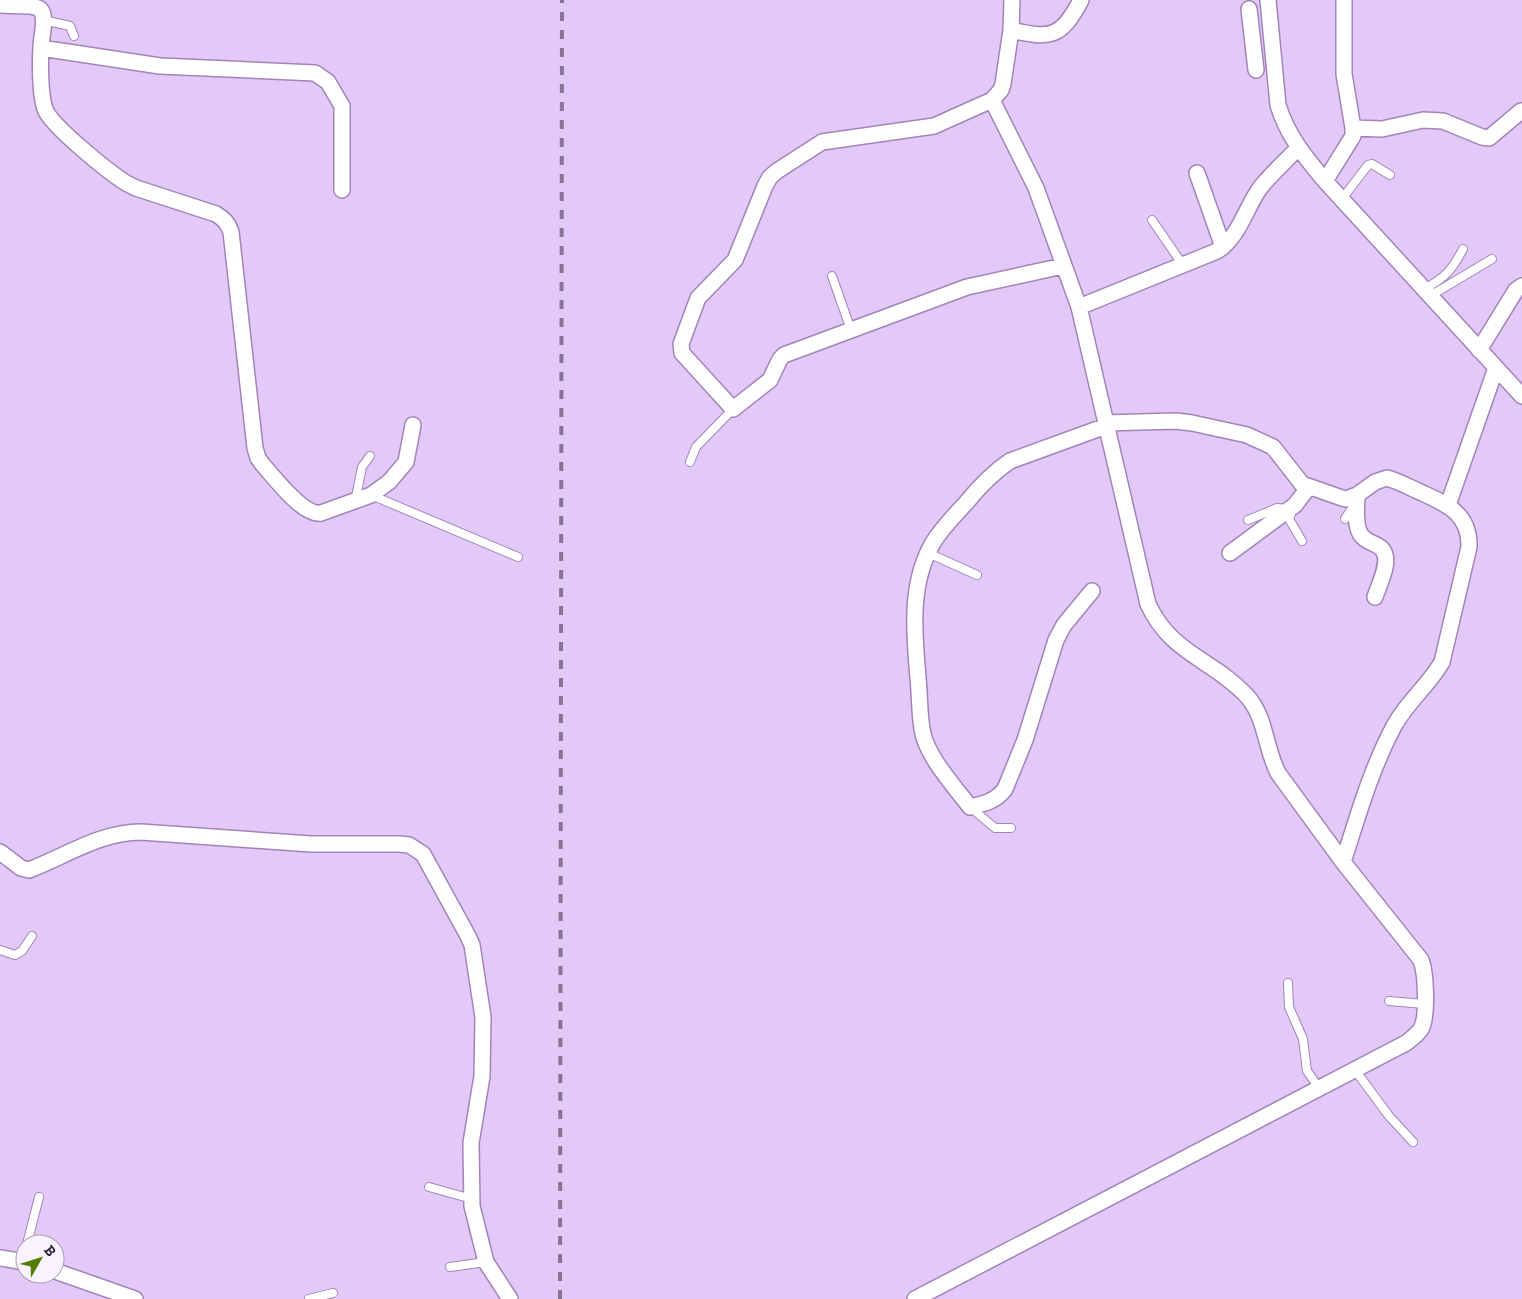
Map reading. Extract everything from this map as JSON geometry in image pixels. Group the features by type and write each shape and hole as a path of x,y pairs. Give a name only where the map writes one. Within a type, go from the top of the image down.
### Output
{"street":[{"path":"1012,0 1011,30 1004,84 992,100 927,128 822,142 770,177 734,260 698,298 681,344 682,353 733,409 770,380 780,359 784,355 967,287 1063,266"},
{"path":"1011,30 1037,35 1054,33 1066,26 1081,0"},
{"path":"1268,0 1278,105 1283,120 1298,148 1325,181 1522,396"},
{"path":"1325,181 1351,142 1354,128 1344,74 1344,0"},
{"path":"14,5 40,8 43,20 41,48 42,100 45,110 59,128 126,183 224,218 230,232 254,448 258,458 304,508 310,512 321,513 371,495 389,482 406,462 413,425"},
{"path":"1249,9 1256,70"},
{"path":"1253,44 1272,42"},
{"path":"41,48 160,66 314,73 328,82 342,106 342,190"},
{"path":"915,1299 1406,1043 1418,1033 1423,1023 1426,979 1421,960 1343,862 1278,773 1274,766 1260,718 1247,696 1235,685 1174,642 1154,618 1148,604 1079,307 1036,188 992,100"},
{"path":"1354,128 1382,129 1423,120 1443,121 1489,138 1520,111"},
{"path":"1079,307 1223,247 1235,235 1259,189 1298,148"},
{"path":"1197,173 1223,247"},
{"path":"1479,350 1516,290 1522,286"},
{"path":"1448,505 1496,368"},
{"path":"1092,591 1064,625 1056,640 1025,740 1005,789 1000,796 988,803 970,808 935,758 924,734 914,634 916,594 928,553 945,526 989,476 1010,461 1105,424 1176,421 1192,423 1247,435 1273,447 1296,478 1308,488 1346,499 1357,497 1376,482 1387,478 1448,505 1465,522 1470,539 1469,547 1442,662 1436,673 1394,726 1373,770 1343,862"},
{"path":"1230,553 1293,507 1308,488"},
{"path":"1357,497 1360,534 1381,548 1385,553 1386,563 1375,597"},
{"path":"0,852 21,868 29,870 83,845 121,834 141,832 311,844 399,844 409,845 417,849 428,861 468,936 474,957 482,1009 482,1070 471,1143 472,1199 486,1262 510,1299"},
{"path":"0,1258 15,1258"},
{"path":"65,1275 135,1299"}],"lane":[{"path":"43,20 70,26 74,36"},
{"path":"1342,199 1368,165 1372,164 1390,175"},
{"path":"1152,220 1183,265"},
{"path":"1427,293 1448,273 1463,249"},
{"path":"1427,293 1492,259"},
{"path":"832,276 850,330"},
{"path":"690,462 696,447 733,409"},
{"path":"355,502 362,467 370,456"},
{"path":"371,495 518,557"},
{"path":"1345,519 1357,497"},
{"path":"1248,520 1277,508 1293,507 1289,519 1302,540"},
{"path":"928,553 976,575"},
{"path":"970,808 995,828 1011,828"},
{"path":"0,950 15,955 22,951 32,936"},
{"path":"1288,983 1289,1007 1303,1040 1307,1071 1320,1089"},
{"path":"1389,1001 1424,1004"},
{"path":"1354,1070 1389,1116 1413,1142"},
{"path":"429,1187 472,1199"},
{"path":"30,1234 39,1197"},
{"path":"450,1267 486,1262"},
{"path":"309,1299 333,1293"}],"railway":[{"path":"560,1299 562,0"}]}
